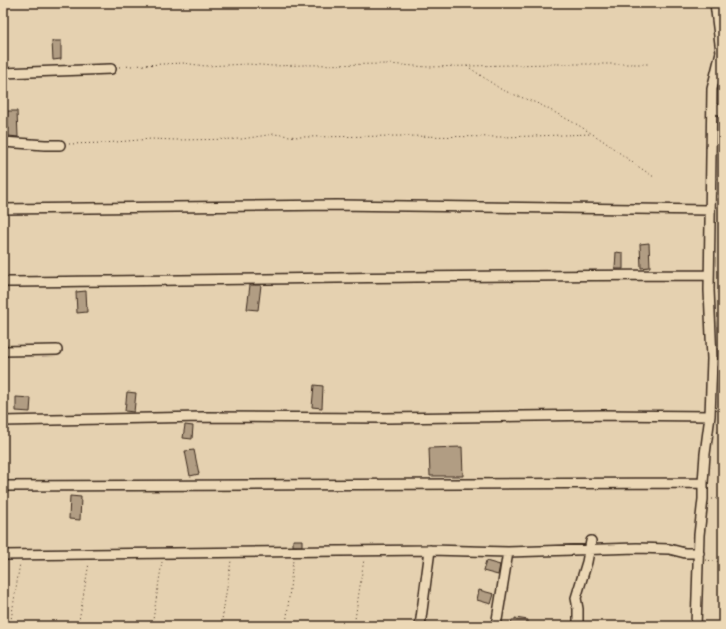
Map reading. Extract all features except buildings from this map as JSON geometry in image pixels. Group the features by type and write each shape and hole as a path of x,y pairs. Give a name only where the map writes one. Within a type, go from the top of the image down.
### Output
{"street":[{"path":"696,626 699,535 704,499 703,483 710,416 712,359 709,275 713,85 720,60 722,43 715,3"},
{"path":"3,73 110,69"},
{"path":"712,108 723,111"},
{"path":"3,142 60,145"},
{"path":"3,208 337,205 710,210"},
{"path":"3,282 268,280 524,275 709,275"},
{"path":"3,351 57,350"},
{"path":"3,421 203,417 386,418 602,415 710,416"},
{"path":"3,486 703,483"},
{"path":"3,555 430,550 508,552 591,545 669,549 699,556"},
{"path":"578,626 578,609 576,598 591,545"},
{"path":"420,626 430,550"},
{"path":"496,626 508,552"}],"path":[{"path":"110,69 122,66 183,63 205,66 248,64 273,66 388,64 428,67 571,63 648,64"},
{"path":"466,65 502,90 539,104 592,134 654,177"},
{"path":"60,145 151,139 242,139 274,134 298,137 402,136 504,138 592,134"},
{"path":"704,499 723,499"},
{"path":"354,626 365,551"},
{"path":"221,626 232,552"},
{"path":"286,626 294,552"},
{"path":"152,626 163,553"},
{"path":"78,626 90,554"},
{"path":"10,626 21,555"},
{"path":"699,556 723,562"}]}
